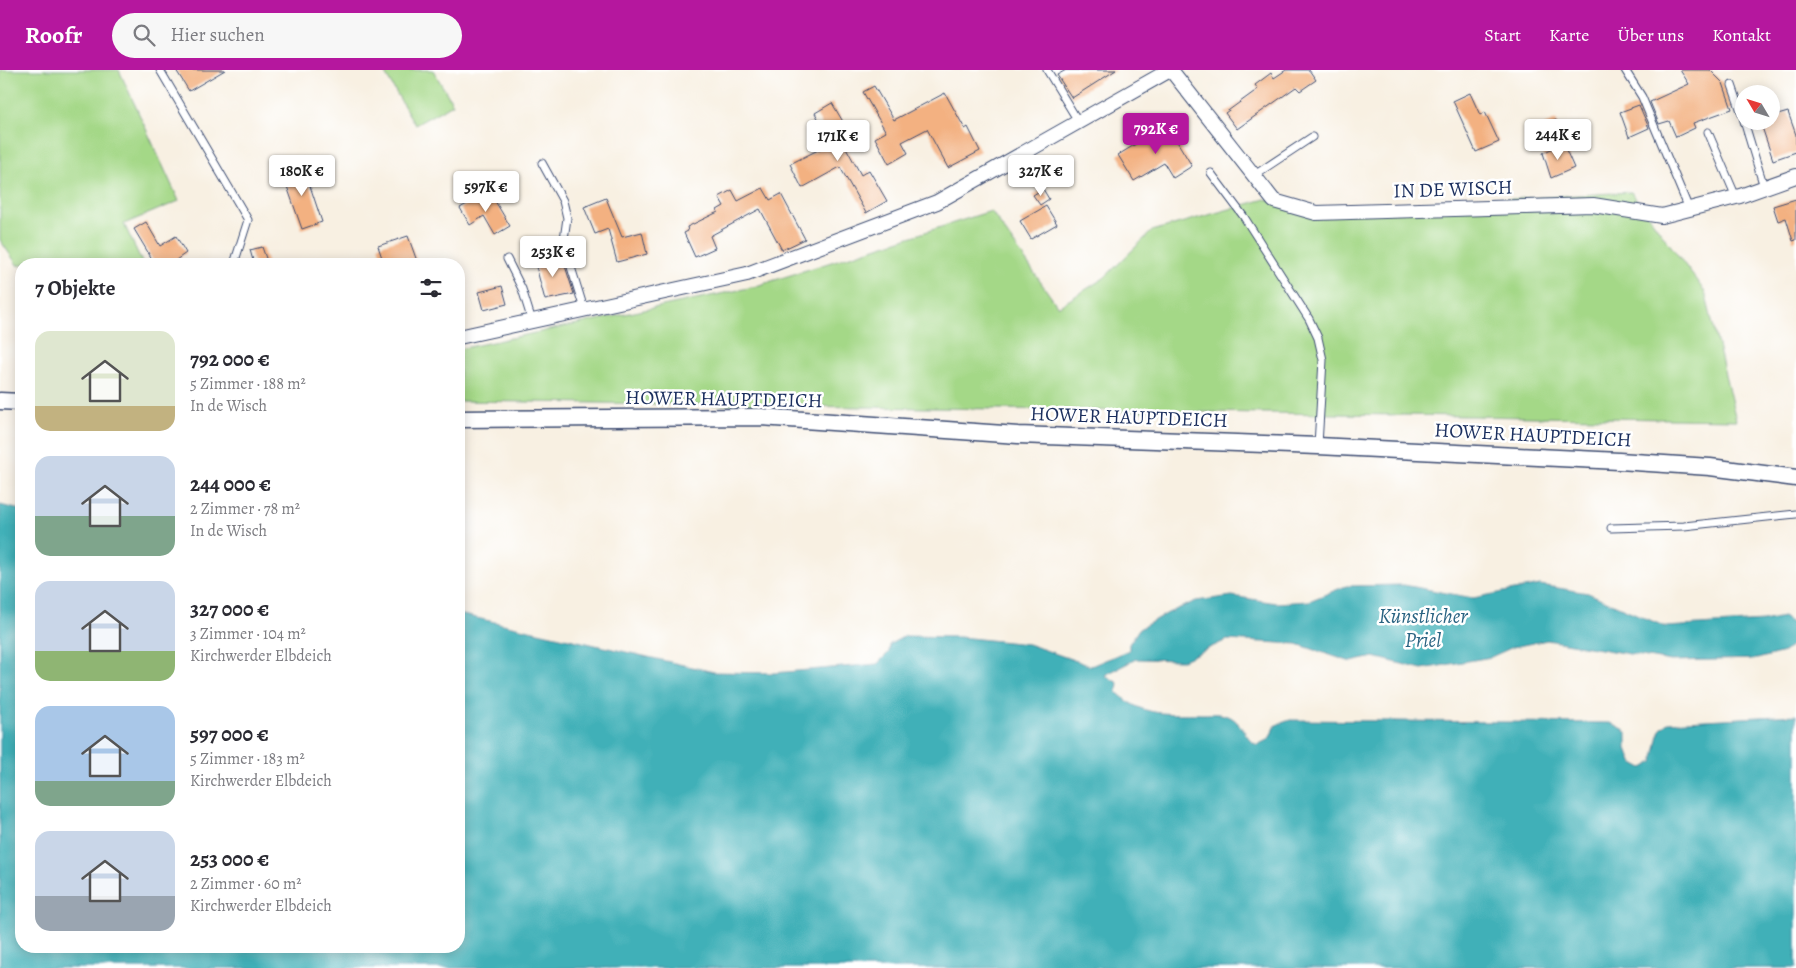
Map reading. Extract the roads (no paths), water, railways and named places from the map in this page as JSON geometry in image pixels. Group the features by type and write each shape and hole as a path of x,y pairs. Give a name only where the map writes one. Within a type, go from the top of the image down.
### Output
{"street":[{"path":"465,337 747,274 937,202 1170,70"},
{"name":"IN DE WISCH","path":"1170,70 1274,201 1316,213 1593,205 1662,216 1736,197 1796,176"},
{"path":"0,401 15,402"},
{"name":"HOWER HAUPTDEICH","path":"465,419 762,417 1018,435 1318,446 1674,464 1796,478"}],"lane":[{"path":"160,70 248,220 236,258"},
{"path":"1047,70 1078,121"},
{"path":"1625,70 1642,97 1689,209"},
{"path":"1732,85 1735,94"},
{"path":"1747,130 1764,187"},
{"path":"1708,132 1736,197"},
{"path":"1254,176 1312,137"},
{"path":"542,163 563,202 567,218 564,238 584,309"},
{"path":"1211,173 1244,217 1309,318 1318,338 1322,360 1318,446"},
{"path":"507,259 522,290 532,321"},
{"path":"1611,528 1684,526 1796,514"}],"water":[{"name":"Künstlicher Priel","path":"0,505 15,509 15,953 465,953 465,615 714,672 774,673 877,664 889,652 890,644 905,636 960,637 1028,644 1091,666 1129,650 1129,644 1139,629 1168,613 1196,601 1232,596 1276,603 1309,601 1346,586 1404,585 1473,598 1540,585 1588,593 1666,627 1763,621 1783,617 1796,626 1796,643 1784,652 1757,659 1671,661 1547,640 1513,647 1491,657 1422,669 1374,657 1351,662 1297,644 1227,640 1183,660 1136,659 1105,675 1118,683 1117,692 1136,706 1156,712 1225,715 1235,720 1248,738 1257,745 1269,739 1276,725 1290,720 1610,723 1627,732 1627,748 1632,762 1643,768 1653,762 1660,730 1668,722 1796,715 1796,968 0,968"}]}
